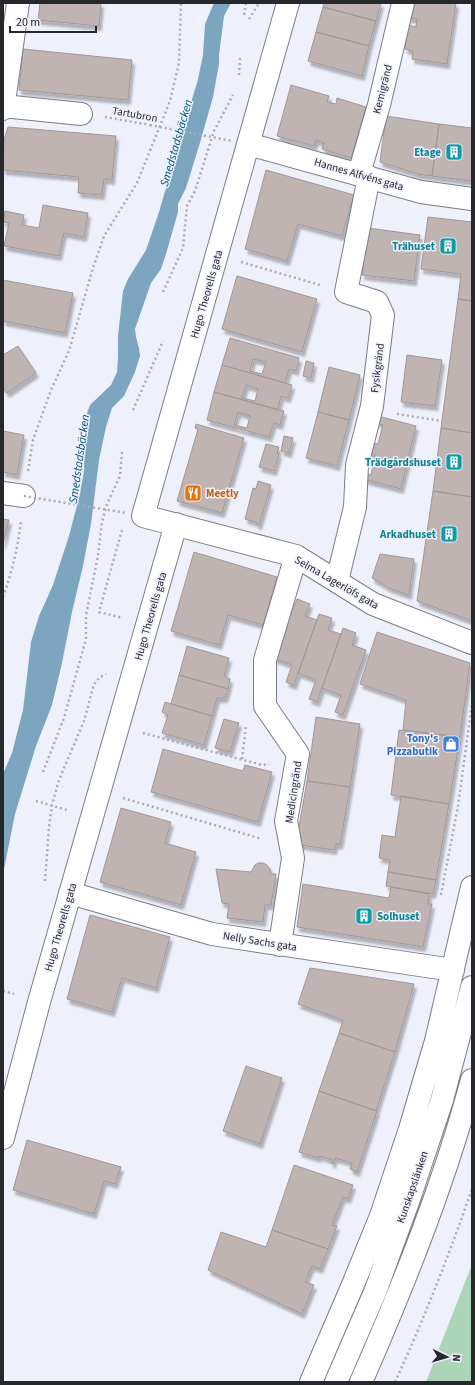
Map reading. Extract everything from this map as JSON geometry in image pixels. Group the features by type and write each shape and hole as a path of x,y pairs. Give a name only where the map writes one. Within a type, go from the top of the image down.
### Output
{"street":[{"path":"18,3 3,107 81,114"},
{"name":"Hugo Theorells gata","path":"132,516 217,255 240,142 288,3"},
{"name":"Kemigränd","path":"364,175 403,3"},
{"name":"Hannes Alfvéns gata","path":"240,142 364,175 421,192 472,199"},
{"path":"346,292 364,175"},
{"name":"Fysikgränd","path":"338,581 355,507 357,465 371,411 383,316 377,302 346,292"},
{"path":"132,516 176,524"},
{"name":"Hugo Theorells gata","path":"3,1138 39,1002 176,524"},
{"name":"Selma Lagerlöfs gata","path":"176,524 296,556 373,604 472,642"},
{"name":"Medicingränd","path":"280,945 293,858 286,821 298,754 265,706 265,660 296,556"},
{"path":"311,1382 381,1216 410,1129 436,1041 472,887"},
{"name":"Nelly Sachs gata","path":"70,893 212,934 453,970"},
{"name":"Kunskapslänken","path":"336,1382 375,1292 409,1199 442,1100 472,987"},
{"path":"361,1382 396,1300 432,1208 465,1108 472,1080"}],"path":[{"path":"132,516 20,491 32,440 51,390 69,351 93,268 104,236 137,183 170,101 179,63 181,3"},
{"path":"244,15 246,3"},
{"path":"249,19 259,3"},
{"path":"238,79 240,58"},
{"path":"163,292 183,248 187,206 200,178 214,131 235,91"},
{"name":"Tartubron","path":"81,114 123,120 240,142"},
{"path":"217,255 346,292"},
{"path":"133,410 164,340"},
{"path":"371,411 442,421"},
{"path":"43,772 64,718 86,639 86,615 98,556 102,522 107,504 120,476 122,452"},
{"path":"3,597 9,581 18,545 21,517"},
{"path":"123,528 99,612 125,619"},
{"path":"44,888 52,805 59,780 84,721 94,684 100,677 106,674 111,674"},
{"path":"441,898 458,806 472,704"},
{"path":"118,726 262,765 282,762 298,754"},
{"path":"100,791 291,848"},
{"path":"36,801 71,811"},
{"path":"3,991 16,995"},
{"path":"396,1382 413,1343 472,1189"}],"green space":[{"path":"471,1267 472,1382 426,1382"}],"water":[{"path":"214,3 231,3 224,16 219,64 213,97 186,188 178,204 178,212 161,269 151,283 135,329 140,356 135,372 124,396 112,408 106,427 99,460 91,524 62,663 52,705 36,746 15,814 3,874 3,774 12,753 23,710 31,642 39,616 53,585 69,536 80,494 84,471 85,419 90,405 111,385 117,372 118,336 123,291 128,279 146,250 159,212 198,79 203,55 205,24"}],"building":[{"path":"40,3 101,3 99,26 38,20"},
{"path":"324,3 381,3 376,21 323,7"},
{"path":"410,3 456,3 447,64 412,59 413,51 405,49 408,25 416,27 417,19 408,18"},
{"path":"323,7 376,21 369,46 316,32"},
{"path":"316,32 369,46 362,76 308,61"},
{"path":"23,49 132,60 128,100 19,90"},
{"path":"291,85 329,96 327,102 336,104 337,98 366,107 351,158 322,149 324,143 316,140 314,146 277,136"},
{"path":"386,116 439,124 432,176 418,174 380,162"},
{"name":"Etage","path":"439,124 472,128 472,181 432,176"},
{"path":"8,127 116,136 112,180 104,179 102,195 78,193 79,177 3,170 4,140"},
{"path":"266,170 354,195 342,236 298,224 287,261 245,249"},
{"path":"43,205 88,213 84,237 64,233 59,256 4,246 9,223 3,222 5,211 24,215 22,225 39,228"},
{"name":"Trähuset","path":"428,217 472,222 472,301 458,299 461,274 421,269"},
{"path":"368,228 420,235 414,281 362,275"},
{"path":"237,276 317,299 302,352 222,329"},
{"path":"3,280 73,293 65,333 3,321"},
{"path":"458,299 472,301 472,433 441,428"},
{"path":"230,338 299,358 296,371 289,369 285,383 222,365","holes":["253,359 266,362 262,374 250,371"]},
{"path":"18,346 36,373 7,393 3,388 3,355"},
{"path":"407,355 442,360 435,406 401,402"},
{"path":"306,361 314,363 311,378 303,376"},
{"path":"222,365 292,385 288,398 281,396 278,410 214,392","holes":["246,385 258,389 255,401 242,398"]},
{"path":"329,367 360,375 349,420 318,412"},
{"path":"214,392 284,411 280,425 274,423 269,437 207,420","holes":["238,412 250,416 247,428 234,425"]},
{"path":"318,412 349,420 337,466 306,458"},
{"path":"378,416 416,426 401,489 363,479 364,473 371,475 375,455 369,453 372,443 378,444 383,425 377,423"},
{"path":"196,424 244,438 222,513 177,501 198,429 195,428"},
{"name":"Trädgårdshuset","path":"441,428 472,433 472,497 433,491"},
{"path":"3,431 24,435 17,475 3,472"},
{"path":"284,436 293,438 289,453 281,451"},
{"path":"266,444 279,447 277,453 279,454 274,471 259,467"},
{"path":"258,481 271,485 259,525 256,524 256,522 245,519 253,488 256,489"},
{"name":"Arkadhuset","path":"433,491 472,497 472,621 417,601"},
{"path":"3,519 9,520 3,544"},
{"path":"194,552 277,577 263,625 228,615 219,645 171,631"},
{"path":"380,554 414,559 409,595 389,588 372,578"},
{"path":"297,599 310,604 305,616 317,620 294,685 286,682 292,665 273,658 291,608 293,609"},
{"path":"319,614 332,618 328,630 341,634 317,702 309,699 316,680 298,673"},
{"path":"343,628 356,633 352,645 366,650 343,715 335,712 341,695 322,688"},
{"path":"377,632 470,663 460,737 403,730 406,700 360,684"},
{"path":"187,646 229,658 224,676 230,679 228,689 179,675"},
{"path":"179,675 228,689 225,698 217,698 212,716 171,704"},
{"path":"165,702 212,716 204,745 162,733 168,715 162,712"},
{"path":"316,717 360,724 350,787 307,781"},
{"path":"224,719 239,723 230,752 215,748"},
{"path":"399,730 460,737 449,804 391,795"},
{"path":"163,749 243,771 245,765 272,772 258,822 151,792"},
{"path":"307,781 350,787 340,845 336,844 334,850 300,845 297,838"},
{"path":"401,796 449,804 436,880 388,872 390,860 379,858 382,835 395,837"},
{"path":"121,808 171,822 165,843 196,852 181,905 100,882"},
{"path":"258,863 267,865 271,874 276,874 271,905 265,905 263,922 227,918 229,904 222,903 216,869 251,872"},
{"path":"388,872 436,880 433,894 386,886"},
{"name":"Solhuset","path":"303,884 389,898 391,887 429,894 428,904 432,904 423,947 297,927"},
{"path":"90,915 170,937 156,988 122,978 112,1012 67,999"},
{"path":"310,968 414,984 395,1052 339,1033 343,1020 298,1004"},
{"path":"339,1033 395,1052 376,1111 319,1091"},
{"path":"246,1066 282,1078 260,1144 223,1131"},
{"path":"319,1091 377,1111 357,1172 350,1169 352,1163 335,1158 333,1164 331,1163 332,1160 319,1156 318,1158 299,1152"},
{"path":"27,1140 121,1167 115,1184 104,1181 94,1214 13,1190"},
{"path":"294,1165 353,1185 348,1199 343,1197 332,1225 337,1226 328,1249 272,1230"},
{"path":"272,1230 328,1249 320,1269 312,1266 305,1282 314,1285 302,1314 208,1270 221,1232 266,1247"}],"place":[{"name":"Etage","path":"454,152"},
{"name":"Trähuset","path":"448,246"},
{"name":"Trädgårdshuset","path":"454,462"},
{"name":"Meetly","path":"193,493"},
{"name":"Arkadhuset","path":"449,534"},
{"name":"Tony's Pizzabutik","path":"451,744"},
{"name":"Solhuset","path":"364,916"}],"water label":[{"name":"Smedstadsbäcken","path":"176,143"},
{"name":"Smedstadsbäcken","path":"79,459"}]}
